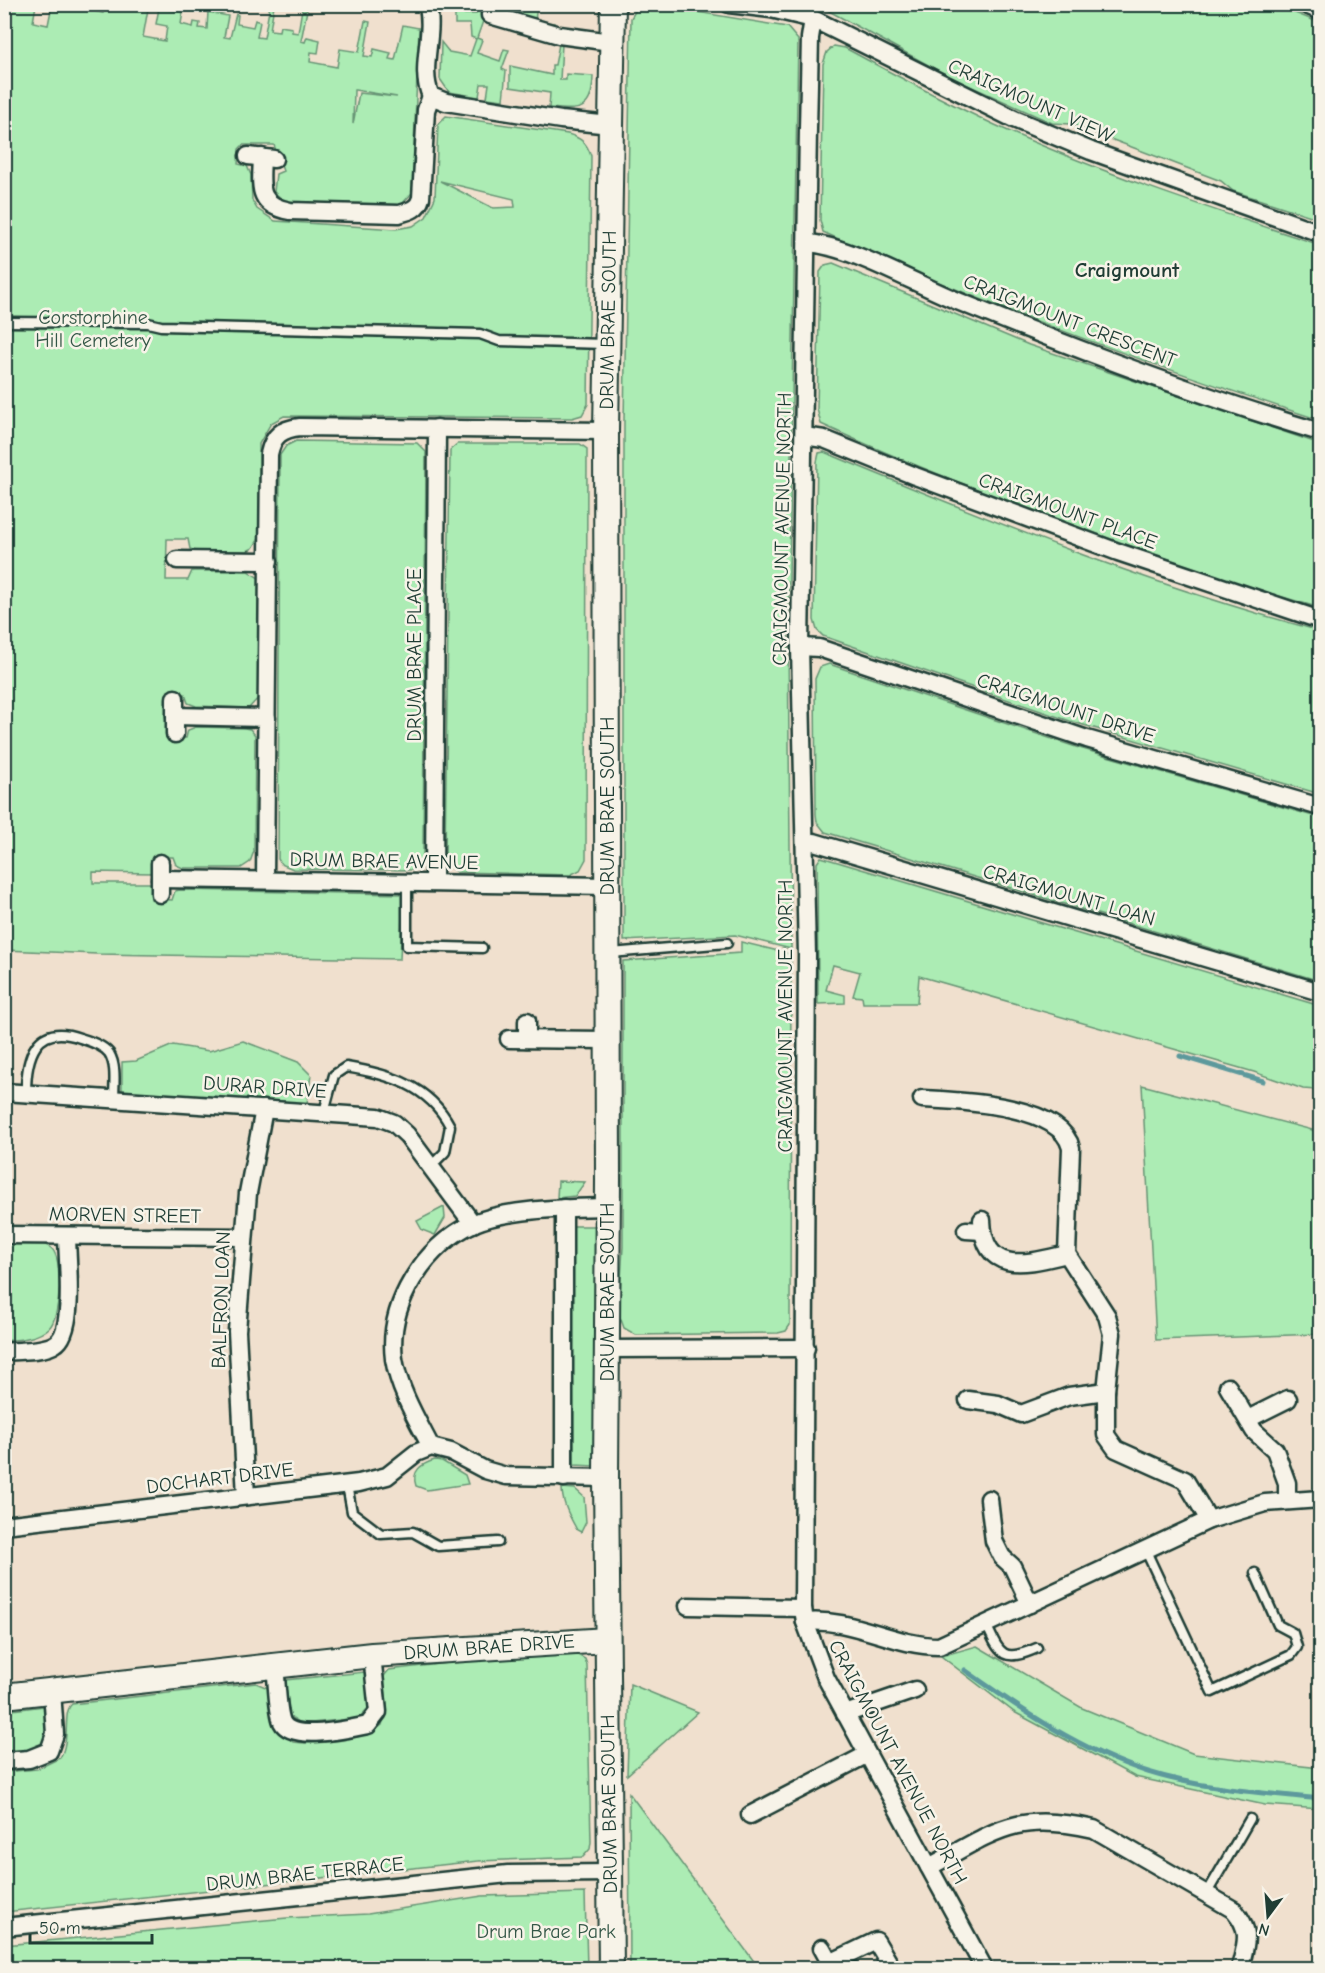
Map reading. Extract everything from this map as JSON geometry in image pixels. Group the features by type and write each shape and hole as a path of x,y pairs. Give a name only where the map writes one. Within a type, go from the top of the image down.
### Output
{"main road":[{"name":"DRUM BRAE SOUTH","path":"611,1968 606,1570 608,886 606,431 613,4"},
{"name":"DRUM BRAE DRIVE","path":"4,1696 372,1655 607,1640"}],"street":[{"path":"261,157 263,195 273,207 290,212 399,214 415,209 421,198 426,110 430,93 427,4"},
{"name":"CRAIGMOUNT VIEW","path":"729,4 795,9 929,79 1036,128 1101,155 1320,233"},
{"path":"1304,4 1320,11"},
{"path":"490,15 559,35 611,42"},
{"name":"CRAIGMOUNT AVENUE NORTH","path":"813,19 808,118 808,243 800,647 805,843 804,1615 826,1678 844,1714 984,1968"},
{"path":"430,93 457,104 561,120 611,125"},
{"name":"CRAIGMOUNT CRESCENT","path":"808,243 837,248 927,289 1073,347 1320,432"},
{"path":"265,880 269,454 271,445 279,433 300,427 606,431"},
{"name":"DRUM BRAE PLACE","path":"434,882 437,428"},
{"name":"CRAIGMOUNT PLACE","path":"804,436 824,439 1084,540 1320,620"},
{"path":"177,559 269,561"},
{"name":"CRAIGMOUNT DRIVE","path":"800,647 819,648 1087,739 1320,807"},
{"path":"175,698 175,734"},
{"path":"175,717 267,718"},
{"name":"CRAIGMOUNT LOAN","path":"805,843 814,842 1320,992"},
{"name":"DRUM BRAE AVENUE","path":"160,878 608,886"},
{"path":"527,1021 527,1039"},
{"path":"509,1039 607,1040"},
{"name":"DURAR DRIVE","path":"4,1092 378,1117 394,1123 473,1224"},
{"path":"922,1099 978,1103 1020,1112 1053,1123 1066,1133 1071,1148 1067,1254 1107,1316 1112,1334 1106,1391 1106,1435 1116,1449 1185,1480 1209,1520"},
{"name":"BALFRON LOAN","path":"246,1496 237,1331 248,1193 264,1108"},
{"path":"606,1478 506,1476 485,1470 451,1452 431,1447 404,1391 394,1358 396,1322 406,1290 424,1262 446,1241 473,1224 522,1212 608,1207"},
{"path":"564,1208 564,1478"},
{"path":"977,1227 994,1255 1005,1262 1028,1263 1067,1254"},
{"name":"MORVEN STREET","path":"4,1235 244,1238"},
{"path":"4,1352 53,1346 61,1340 68,1316 68,1236"},
{"path":"607,1349 806,1348"},
{"path":"1228,1387 1254,1431 1275,1450 1287,1483 1287,1500"},
{"path":"968,1400 998,1404 1021,1414 1069,1396 1106,1391"},
{"path":"1248,1419 1288,1399"},
{"name":"DOCHART DRIVE","path":"4,1525 347,1485 387,1476 416,1453 431,1447"},
{"path":"989,1499 994,1541 1002,1557 1012,1566 1029,1604"},
{"path":"688,1606 804,1615 927,1646 947,1644 1209,1520 1244,1508 1287,1500 1320,1499"},
{"path":"275,1666 282,1722 290,1731 299,1734 349,1729 368,1725 378,1712 372,1655"},
{"path":"844,1714 906,1689"},
{"path":"4,1761 29,1759 49,1751 56,1734 52,1691"},
{"path":"750,1815 866,1755"},
{"path":"929,1867 1005,1826 1032,1821 1068,1823 1094,1829 1234,1910 1246,1923 1247,1942 1240,1968"},
{"name":"DRUM BRAE TERRACE","path":"4,1927 507,1874 610,1873"},
{"path":"822,1948 832,1966 876,1941 892,1968"}],"lane":[{"path":"4,322 148,323 161,326 480,334 499,341 607,344"},
{"path":"407,882 407,946 482,948"},
{"path":"607,953 727,943"},
{"path":"26,1094 29,1059 35,1046 44,1038 56,1033 92,1042 108,1051 114,1065 114,1099"},
{"path":"324,1112 334,1075 346,1067 398,1078 422,1092 438,1107 450,1126 445,1152 430,1167"},
{"path":"347,1485 352,1512 381,1534 413,1532 438,1546 498,1542"},
{"path":"1145,1549 1212,1692 1291,1655 1297,1647 1293,1633 1278,1625 1255,1573"},
{"path":"986,1624 998,1651 1009,1656 1019,1656 1037,1647"},
{"path":"1207,1893 1250,1819"}],"green space":[{"path":"649,4 787,27 798,40 788,637 791,949 735,935 624,941 624,421 631,18 637,8"},
{"name":"Corstorphine Hill Cemetery","path":"5,5 36,5 33,22 48,25 52,5 94,5 93,11 103,13 105,5 136,5 148,9 143,37 165,41 167,26 156,24 159,8 183,12 181,24 193,27 194,22 200,23 199,28 207,29 208,12 228,16 224,37 230,38 236,14 238,15 237,24 253,27 255,20 260,22 257,37 264,38 270,5 274,5 270,30 279,31 280,26 292,28 292,32 298,33 302,9 307,10 301,41 305,42 307,37 320,40 318,53 311,52 310,62 337,67 340,49 359,52 365,21 370,22 364,56 372,57 374,49 391,53 389,59 395,60 403,25 419,28 412,193 402,204 394,206 284,201 274,192 276,174 283,171 274,145 243,145 239,149 238,164 247,166 251,175 252,200 257,209 275,221 396,229 413,226 426,217 435,198 438,124 446,116 568,134 580,139 588,148 591,156 588,404 582,415 572,418 284,416 271,423 259,444 260,537 253,548 247,551 196,551 190,549 188,539 167,539 166,580 188,580 192,571 248,571 260,579 259,697 249,708 196,706 188,703 185,694 166,696 166,737 186,738 188,730 196,727 244,728 250,729 255,735 254,851 250,862 241,868 183,868 176,865 173,857 152,857 152,873 93,872 93,883 151,883 151,899 172,900 175,891 180,890 403,894 400,959 97,954 5,950","holes":["355,90 397,97 359,93 353,124","440,181 514,199 515,207 493,208"]},
{"path":"476,5 537,5 535,21 554,23 553,26 512,16 509,6 488,7 477,38 482,40 477,53 500,61 504,49 509,50 502,69 506,71 503,100 487,98 489,84 481,84 479,97 449,92 440,79 441,42 449,52 470,56 476,39 471,37 470,24 455,24 455,14 476,14"},
{"path":"818,5 1275,5 1320,23 1320,219 1233,191 1221,181 1071,124 1052,123 952,78"},
{"path":"559,44 562,44 560,80 566,80 566,74 593,76 590,97 583,107 577,109 549,108 550,93 510,87 510,66 552,75 552,65 555,65"},
{"path":"834,46 845,48 995,125 1075,159 1156,190 1320,245 1320,420 1194,378 1007,310 823,232 820,220 823,64 827,52"},
{"path":"833,263 1029,345 1320,444 1320,608 1100,535 924,469 821,424 817,409 820,272 825,265"},
{"path":"296,441 417,443 426,452 423,858 412,870 293,869 281,864 278,859 280,455 286,446"},
{"path":"457,444 580,444 587,449 586,859 580,870 570,875 457,872 448,865 445,858 450,450"},
{"path":"824,452 1069,550 1194,593 1320,631 1320,794 1070,721 823,636 817,630 814,620 817,462 819,453"},
{"path":"829,664 1076,747 1320,818 1320,981 825,832 817,822 816,814 815,679 820,667"},
{"path":"821,857 1317,1005 1320,1007 1320,1052 1316,1090 1303,1089 1254,1072 919,976 917,1003 863,1003 862,997 853,996 860,972 833,965 826,990 845,995 845,1003 818,1004 817,863"},
{"path":"741,942 791,954 790,1325 786,1331 778,1333 636,1335 624,1328 619,1314 623,1247 623,961 741,953"},
{"path":"243,1041 298,1062 311,1075 307,1103 122,1091 122,1062 136,1061 173,1045 209,1051"},
{"path":"1142,1085 1320,1132 1320,1334 1156,1340"},
{"path":"558,1181 585,1182 575,1196 557,1198"},
{"path":"444,1207 445,1218 435,1235 422,1230 417,1221"},
{"path":"572,1226 597,1226 594,1466 574,1465"},
{"path":"5,1242 34,1242 51,1248 58,1263 59,1288 56,1312 49,1328 33,1336 5,1341"},
{"path":"435,1460 442,1461 465,1475 468,1484 427,1490 416,1486 415,1476 418,1469"},
{"path":"562,1488 575,1489 584,1497 586,1522 581,1532 577,1530 567,1510"},
{"path":"977,1646 1082,1708 1194,1754 1320,1768 1320,1809 1265,1805 1135,1777 1014,1712 941,1656"},
{"path":"576,1654 585,1659 587,1665 591,1842 590,1849 583,1857 478,1861 5,1912 4,1772 37,1769 60,1758 65,1743 67,1713 72,1704 256,1683 268,1688 276,1728 293,1742 339,1741 364,1735 382,1725 387,1704 384,1676 389,1670 488,1658"},
{"path":"365,1672 369,1707 359,1718 302,1724 290,1716 285,1680"},
{"path":"630,1684 698,1712 627,1775"},
{"path":"44,1706 46,1732 42,1746 31,1751 5,1754 4,1711"},
{"path":"629,1793 759,1968 630,1968"},
{"name":"Drum Brae Park","path":"585,1893 587,1968 5,1968 5,1945 287,1918 368,1914 482,1896"}],"waterway":[{"path":"1180,1056 1263,1081"},
{"path":"965,1670 1053,1728 1123,1763 1190,1783 1320,1799"}],"district":[{"name":"Craigmount","path":"1127,270"}]}
